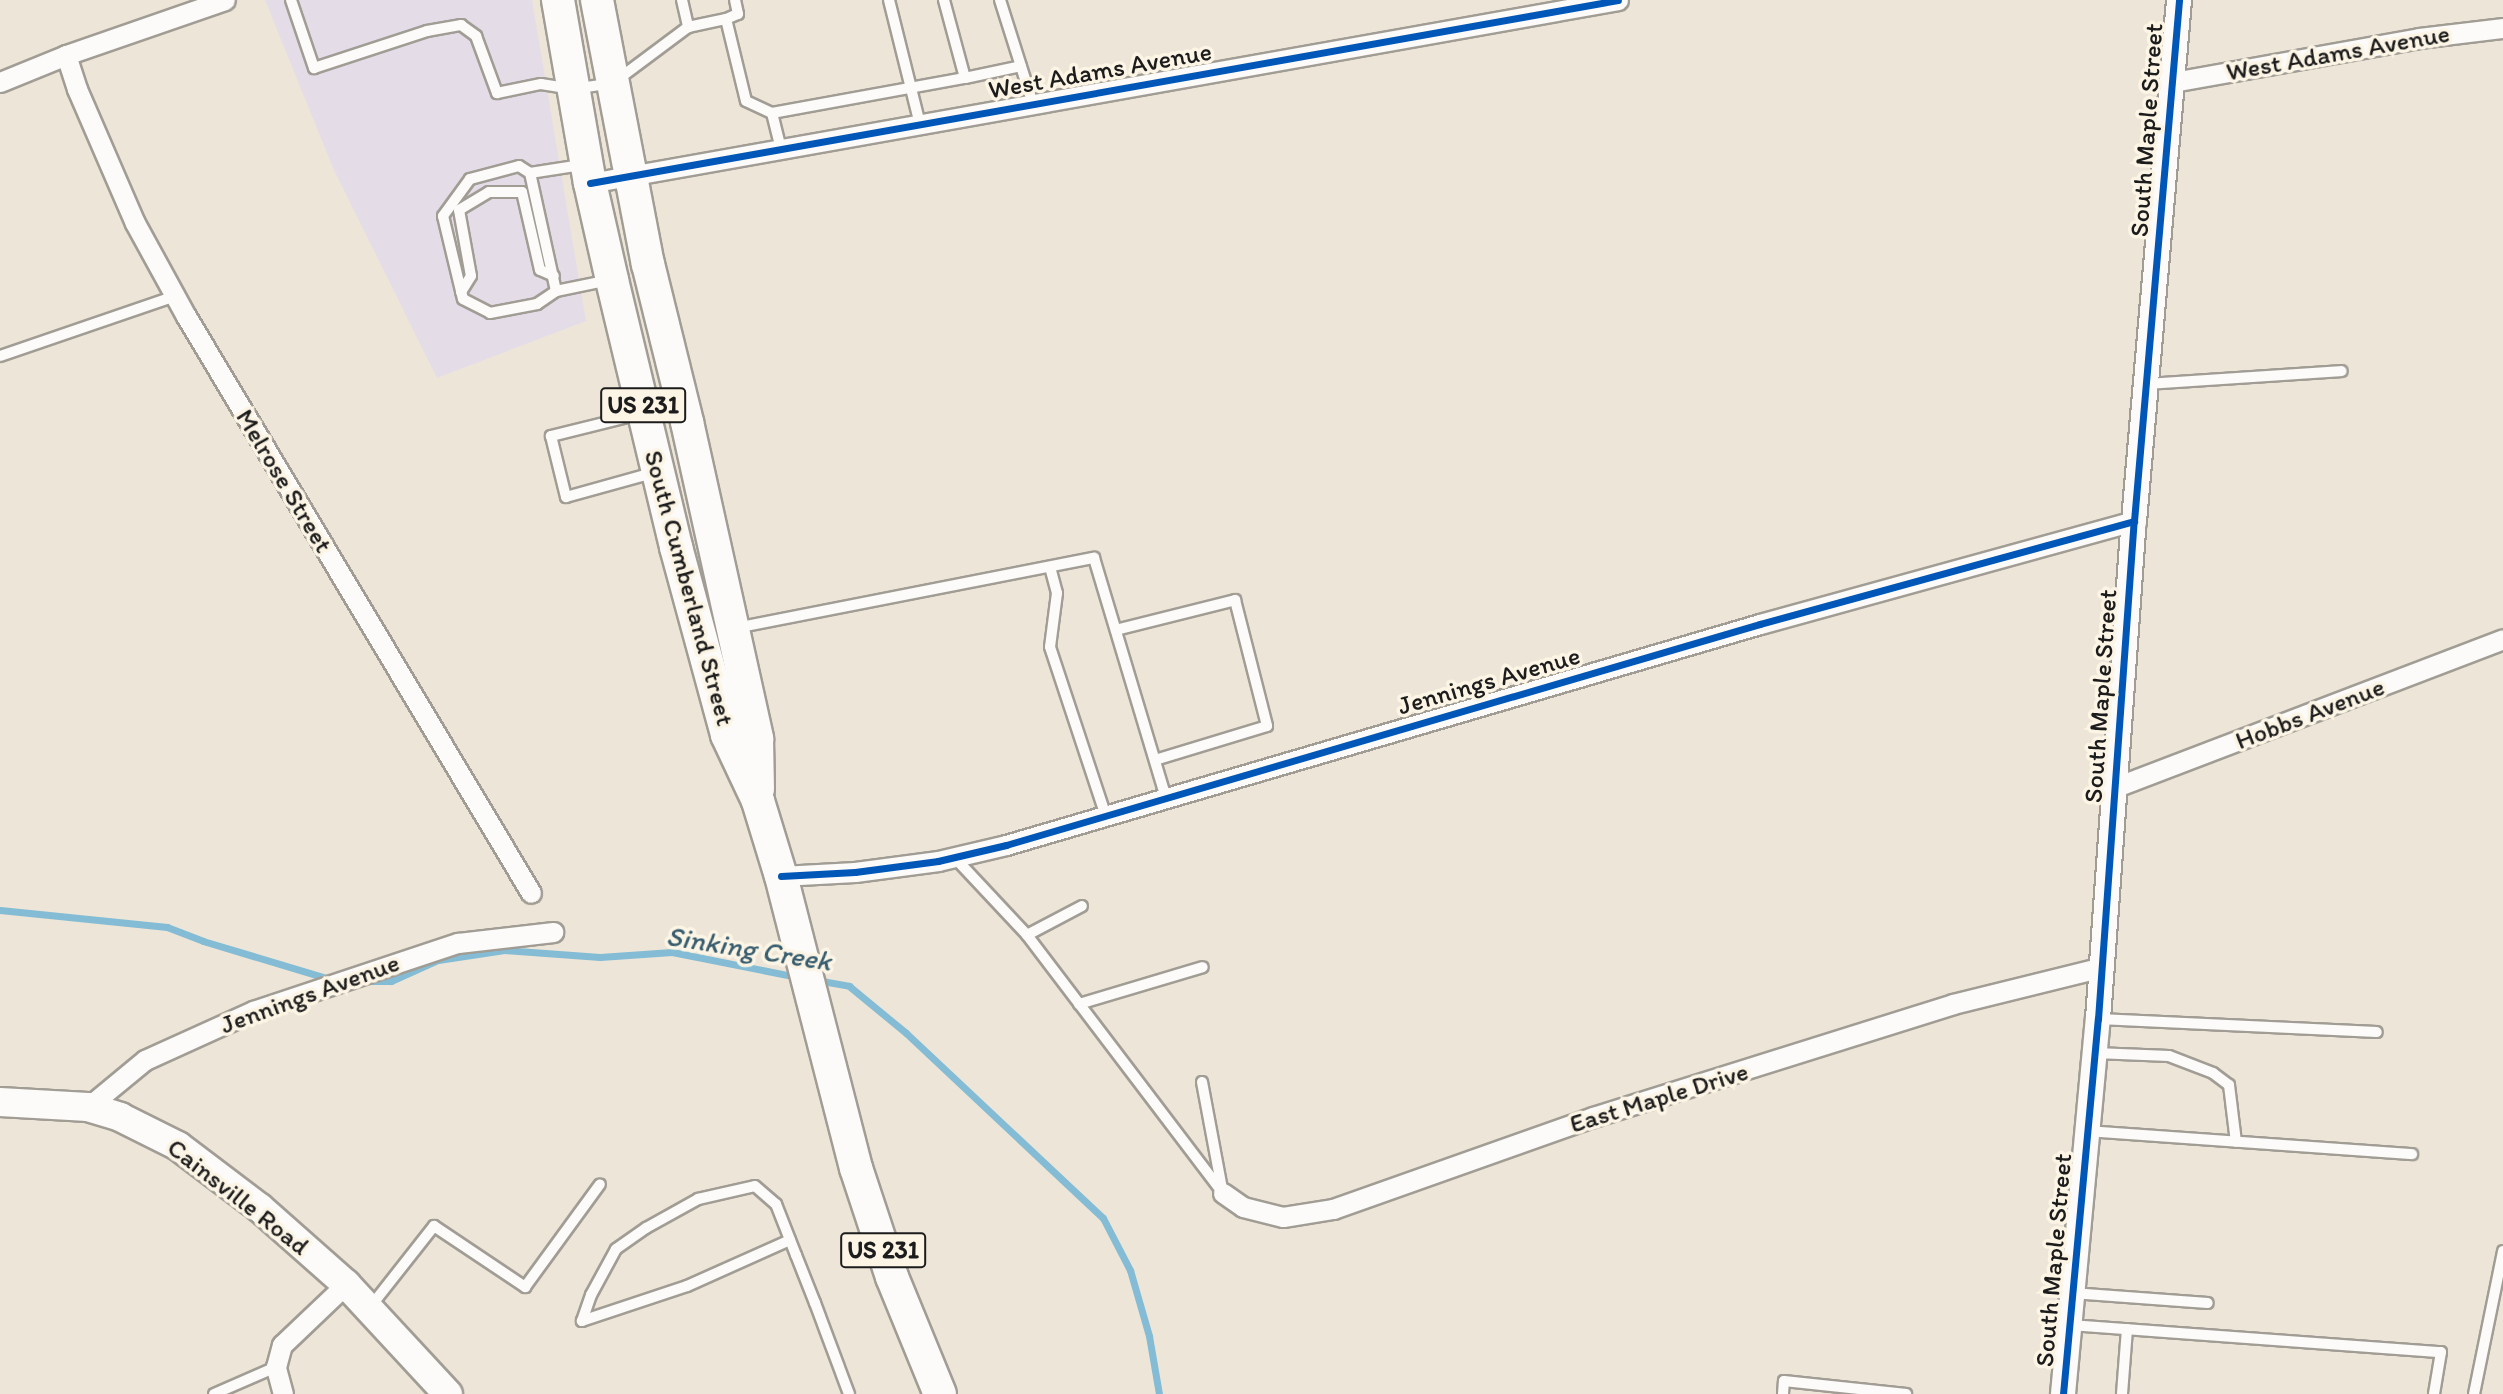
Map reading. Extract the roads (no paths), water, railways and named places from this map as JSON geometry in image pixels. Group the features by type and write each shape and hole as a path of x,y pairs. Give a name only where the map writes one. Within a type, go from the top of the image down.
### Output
{"main road":[{"name":"South Cumberland Street","path":"558,0 589,174 612,280 658,472 727,735 758,801 782,876 838,1102 892,1277 940,1394"},
{"name":"South Cumberland Street","path":"597,0 631,175 757,739 758,801"},
{"name":"Cainsville Road","path":"0,1102 89,1107 120,1117 178,1146 260,1208 346,1284 448,1394"}],"street":[{"path":"0,82 66,55 225,0"},
{"name":"West Adams Avenue","path":"589,174 631,175 1618,0"},
{"name":"South Maple Street","path":"2063,1394 2098,1019 2134,521 2148,384 2179,0"},
{"name":"West Adams Avenue","path":"2173,82 2419,38 2503,28"},
{"name":"Melrose Street","path":"66,55 77,89 135,223 175,296 531,893"},
{"name":"Jennings Avenue","path":"782,876 855,872 954,858 1760,624 2134,521"},
{"name":"Hobbs Avenue","path":"2116,788 2503,639"},
{"name":"Jennings Avenue","path":"89,1107 145,1060 253,1011 458,943 553,933"},
{"name":"East Maple Drive","path":"1223,1193 1243,1207 1283,1217 1333,1209 1593,1117 1953,1004 2102,967"},
{"path":"283,1394 276,1367 282,1345 346,1284"}],"lane":[{"path":"291,0 314,68 427,31 461,25 476,36 497,93 541,84 573,89 613,83 688,27 738,14 735,0"},
{"path":"682,0 688,27"},
{"path":"889,0 920,124"},
{"path":"944,0 965,78"},
{"path":"1000,0 1033,104"},
{"path":"726,19 746,101 772,113 1021,66"},
{"path":"772,113 781,149"},
{"path":"589,174 530,173 519,166 470,179 443,216 463,299 489,313 537,304 556,291 612,280"},
{"path":"530,173 556,291"},
{"path":"461,292 471,276 459,210 489,192 522,192 540,270 554,276"},
{"path":"0,356 175,296"},
{"path":"2148,384 2342,371"},
{"path":"644,413 551,436 566,497 658,472"},
{"path":"732,629 1094,558 1166,798"},
{"path":"1050,568 1057,593 1050,647 1106,816"},
{"path":"1116,630 1235,600 1267,726 1155,760"},
{"path":"954,858 1027,935 1223,1193"},
{"path":"1027,935 1082,906"},
{"path":"1079,1004 1203,967"},
{"path":"2098,1019 2377,1032"},
{"path":"2095,1053 2169,1056 2213,1073 2229,1085 2236,1142"},
{"path":"1202,1082 1223,1193"},
{"path":"2087,1131 2412,1154"},
{"path":"369,1309 434,1226 525,1287 600,1184"},
{"path":"790,1240 687,1286 582,1321 591,1295 616,1249 646,1228 698,1199 755,1186 776,1204 790,1240 849,1394"},
{"path":"2474,1394 2503,1251"},
{"path":"2072,1293 2207,1303"},
{"path":"2069,1325 2441,1352 2434,1394"},
{"path":"2122,1394 2127,1329"},
{"path":"214,1394 276,1367"},
{"path":"1783,1394 1784,1381 1906,1394"}],"waterway":[{"name":"Sinking Creek","path":"0,910 167,927 203,941 333,980"},
{"name":"Sinking Creek","path":"366,981 391,981 438,960 504,950 600,957 672,952 797,977"},
{"name":"Sinking Creek","path":"816,980 849,986 906,1033 1103,1218 1130,1270 1149,1336 1159,1394"}]}
